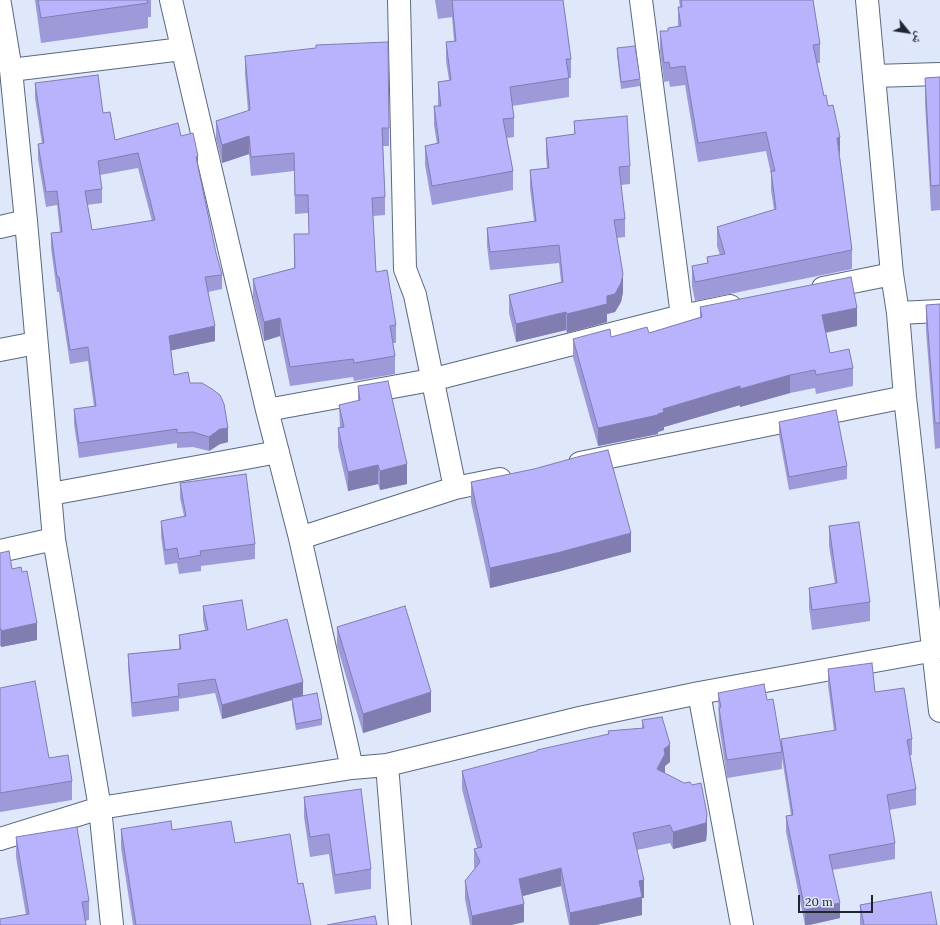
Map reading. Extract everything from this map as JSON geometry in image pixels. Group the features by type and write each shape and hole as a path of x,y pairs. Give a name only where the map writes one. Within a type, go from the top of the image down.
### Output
{"street":[{"path":"171,0 267,410 300,538 352,768"},
{"path":"399,0 405,269 415,295 431,380 455,488"},
{"path":"642,0 682,316"},
{"path":"867,0 892,274 898,313 905,397 937,649 940,711"},
{"path":"0,4 11,70 54,539 100,808 112,925"},
{"path":"11,70 182,49"},
{"path":"874,76 940,74"},
{"path":"0,227 26,221"},
{"path":"806,291 892,274"},
{"path":"267,410 431,380 682,316 752,302"},
{"path":"898,313 940,311"},
{"path":"0,350 36,343"},
{"path":"563,466 905,397"},
{"path":"51,494 278,452"},
{"path":"300,538 455,488 517,476"},
{"path":"0,551 54,539"},
{"path":"0,839 100,808 352,768 387,765 584,717 698,693 937,649"},
{"path":"698,693 742,925"},
{"path":"387,765 400,925"}],"building":[{"path":"38,0 147,0 148,3 41,18"},
{"path":"452,0 563,0 571,59 566,59 569,78 510,87 514,118 503,119 513,171 432,186 425,146 439,143 434,106 441,106 438,82 451,80 446,42 456,41"},
{"path":"681,0 813,0 820,44 813,45 824,96 826,95 828,106 833,105 840,137 837,138 852,250 695,282 692,266 708,263 707,257 725,254 717,227 776,209 771,171 775,171 766,132 698,143 685,66 670,68 669,62 664,63 660,31 668,31 668,28 681,26 678,7 682,7"},
{"path":"388,42 389,128 382,128 385,197 372,198 376,272 387,270 396,325 390,326 395,356 354,363 353,359 290,367 280,318 264,322 253,279 295,268 294,234 309,234 308,195 295,195 294,153 251,157 249,136 222,145 216,121 250,110 245,56 316,48 316,45"},
{"path":"635,46 640,79 621,82 617,48"},
{"path":"98,75 103,113 110,112 115,140 178,123 181,136 193,133 198,156 196,157 222,275 205,277 215,326 169,336 174,375 188,372 190,383 202,383 220,395 224,404 228,428 220,429 209,437 193,432 177,433 177,429 79,443 74,409 96,406 88,347 70,350 51,233 62,232 57,191 46,192 38,144 44,143 35,83","holes":["138,153 155,220 92,230 85,191 102,189 98,161"]},
{"path":"940,77 940,185 931,186 925,78"},
{"path":"627,116 630,166 619,167 625,219 614,220 623,274 621,283 615,294 607,296 607,304 516,324 509,295 563,282 559,245 490,252 487,228 536,221 530,170 549,168 546,138 575,134 574,121"},
{"path":"851,277 857,308 822,315 830,353 849,349 853,368 816,375 815,370 790,375 740,389 740,386 663,409 664,412 658,415 598,428 573,339 610,329 611,337 647,327 649,333 702,317 700,307"},
{"path":"940,304 940,423 935,423 926,305"},
{"path":"388,381 407,464 380,471 378,465 348,472 338,428 344,427 339,405 360,400 358,386"},
{"path":"836,410 847,466 789,477 779,422"},
{"path":"608,450 631,533 557,553 490,568 471,482 534,469"},
{"path":"246,474 255,544 200,551 201,555 179,559 177,548 165,550 161,521 186,516 180,483"},
{"path":"859,522 870,602 812,610 809,588 837,583 829,526"},
{"path":"9,551 12,569 21,567 22,572 27,571 37,623 1,631 0,553"},
{"path":"242,600 247,630 287,619 303,682 222,705 215,679 178,684 179,696 132,703 128,654 181,649 179,635 208,630 203,606"},
{"path":"405,606 431,692 363,714 337,627"},
{"path":"872,663 875,692 904,688 912,739 907,740 916,789 887,795 895,843 829,855 840,903 805,910 786,816 793,815 781,739 836,730 828,669"},
{"path":"35,681 49,758 68,755 72,781 0,793 0,688"},
{"path":"764,684 767,700 773,699 782,752 727,760 718,693"},
{"path":"317,693 322,719 296,724 292,698"},
{"path":"662,717 670,744 664,749 665,754 657,769 684,783 690,782 692,785 701,783 707,814 706,823 673,832 670,825 633,833 644,880 639,881 642,897 570,913 561,868 519,879 524,904 472,916 465,881 480,862 474,849 482,847 462,771 537,750 609,734 608,731 644,728 642,720"},
{"path":"361,789 371,869 335,875 329,834 310,837 304,797"},
{"path":"171,821 172,830 231,821 235,843 290,834 298,884 303,883 311,925 136,925 121,829"},
{"path":"77,827 89,901 82,902 86,925 0,925 0,919 29,914 16,837"},
{"path":"931,892 937,925 864,925 860,905"},
{"path":"375,916 377,925 327,925"}]}
